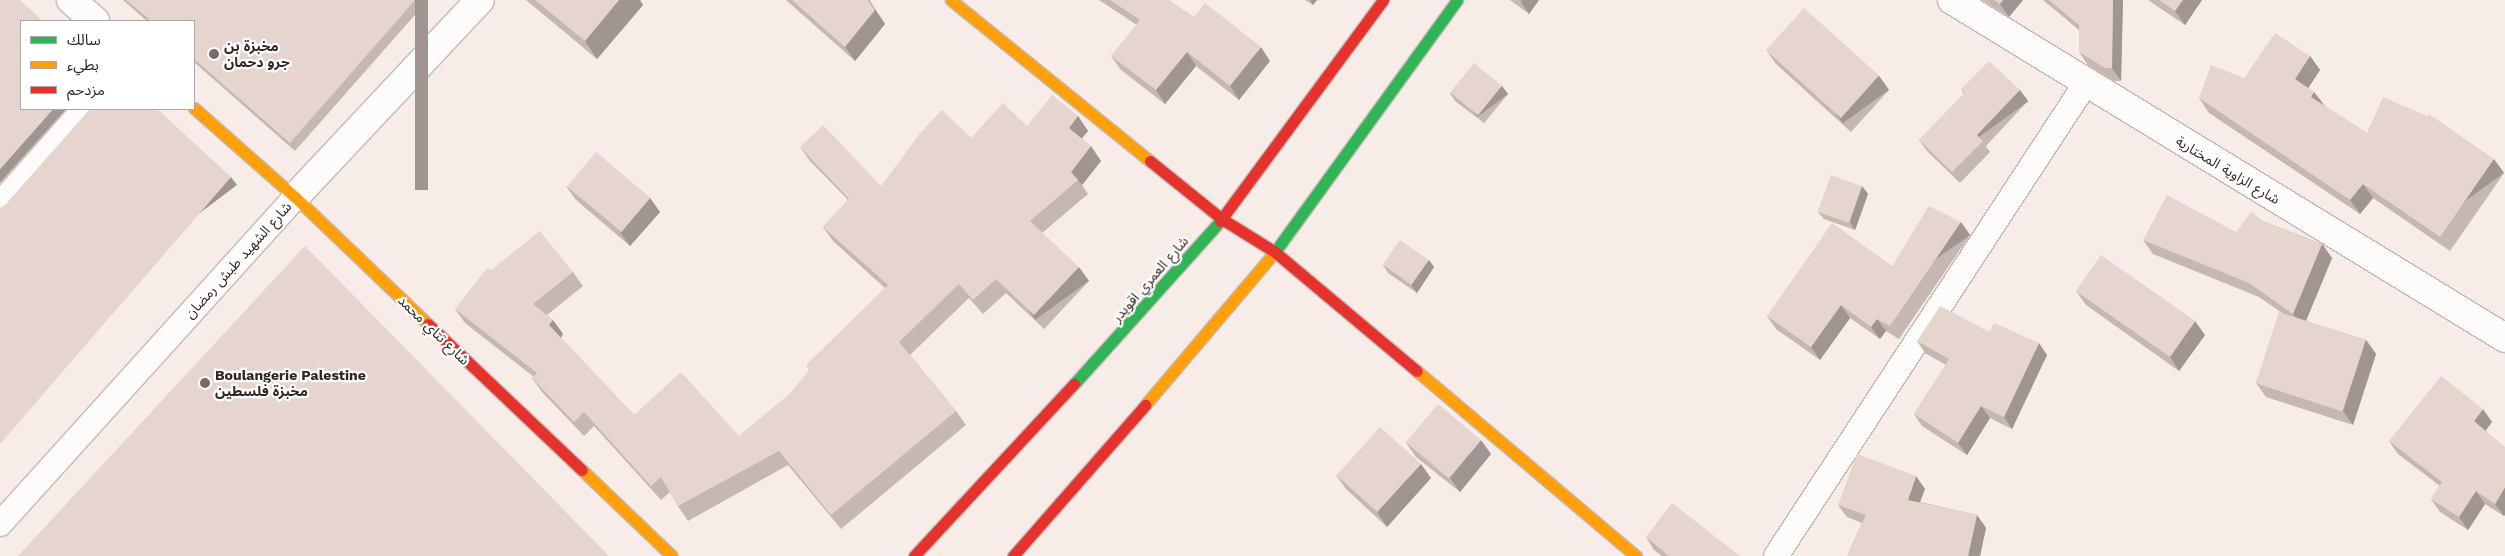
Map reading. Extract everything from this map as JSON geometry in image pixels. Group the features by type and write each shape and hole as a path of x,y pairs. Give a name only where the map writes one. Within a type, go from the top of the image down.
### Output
{"street":[{"path":"72,0 95,20"},
{"name":"شارع الشهيد طبش رمضان","path":"295,197 480,0"},
{"path":"952,0 1222,219 1275,252 1636,556"},
{"name":"شارع العمري اقويدر","path":"914,556 1160,292 1222,219 1383,0"},
{"path":"1012,556 1051,516 1275,252 1456,0"},
{"name":"شارع الزاوية المختارية","path":"1952,0 2505,338"},
{"name":"شارع تتاي محمد","path":"195,109 295,197 672,556"}],"lane":[{"path":"1776,556 2086,83"},
{"path":"0,204 83,110"},
{"name":"شارع الشهيد طبش رمضان","path":"0,524 295,197"}],"building":[{"path":"0,0 20,0 42,20 20,20 20,110 52,110 0,169"},
{"path":"126,0 415,0 290,143 195,60 195,20 150,20"},
{"path":"535,0 619,0 585,41"},
{"path":"792,0 868,0 875,10 845,47"},
{"path":"1110,0 1168,0 1194,17 1205,3 1261,47 1230,86 1187,52 1156,90 1111,56 1140,20"},
{"path":"1994,0 2003,0 2000,4"},
{"path":"2049,0 2113,0 2112,68 2105,68 2079,52 2079,25"},
{"path":"2159,0 2183,0 2175,11"},
{"path":"1804,8 1879,76 1841,118 1766,50"},
{"path":"2275,33 2310,56 2295,79 2314,92 2311,97 2367,133 2383,97 2427,116 2429,114 2494,159 2440,237 2363,184 2350,200 2199,98 2211,65 2244,78"},
{"path":"1989,61 2020,90 1977,135 1983,141 1952,172 1919,140 1965,93 1961,89"},
{"path":"1474,63 1502,86 1478,115 1450,93"},
{"path":"1052,95 1078,116 1069,128 1091,146 1071,172 1078,180 1030,221 1079,267 1034,315 996,279 973,300 959,284 899,342 956,411 831,515 779,451 678,506 661,477 651,486 584,412 574,422 532,378 537,373 455,309 487,268 491,270 540,231 573,272 533,304 553,320 549,325 634,415 681,372 739,436 790,394 809,370 806,365 888,285 823,227 849,199 800,147 823,125 881,186 921,132 942,110 971,138 1003,103 1027,126"},
{"path":"89,110 158,110 231,177 0,444 0,208 5,205"},
{"path":"596,152 650,198 621,232 567,186"},
{"path":"1831,175 1862,186 1849,223 1818,212"},
{"path":"2167,195 2236,232 2251,212 2263,221 2322,244 2293,314 2249,283 2143,240"},
{"path":"1929,206 1961,222 1890,326 1877,319 1871,327 1841,305 1811,347 1767,316 1832,223 1892,266"},
{"path":"1400,240 1429,260 1411,285 1383,265"},
{"path":"305,246 609,556 18,556"},
{"path":"2101,255 2195,321 2170,357 2076,291"},
{"path":"1940,306 1990,332 1994,323 2039,343 2004,417 1981,406 1958,443 1914,414 1949,359 1917,341"},
{"path":"2279,312 2366,340 2342,411 2256,383"},
{"path":"2441,376 2483,409 2474,421 2505,447 2505,487 2495,504 2476,491 2459,517 2431,499 2442,482 2389,441"},
{"path":"1438,404 1481,440 1449,478 1406,442"},
{"path":"1380,427 1421,464 1377,512 1337,475"},
{"path":"1857,454 1916,476 1908,500 1977,515 1968,556 1847,556 1866,515 1838,505"},
{"path":"1672,503 1740,556 1669,556 1646,537"}],"traffic: fast":[{"path":"1274,253 1457,0"},
{"path":"1074,384 1220,221"}],"traffic: slow":[{"path":"951,0 1150,161"},
{"path":"195,109 295,197 428,324"},
{"path":"1145,405 1274,253"},
{"path":"1417,371 1636,556"},
{"path":"582,470 672,556"}],"traffic: jam":[{"path":"1220,221 1383,0"},
{"path":"1150,161 1222,219 1275,252 1417,371"},
{"path":"428,324 582,470"},
{"path":"914,556 1074,384"},
{"path":"1013,556 1145,405"}],"place":[{"name":"مخبزة بن جرو دحمان","path":"214,54"},
{"name":"Boulangerie Palestine مخبزة فلسطين","path":"205,383"}]}
